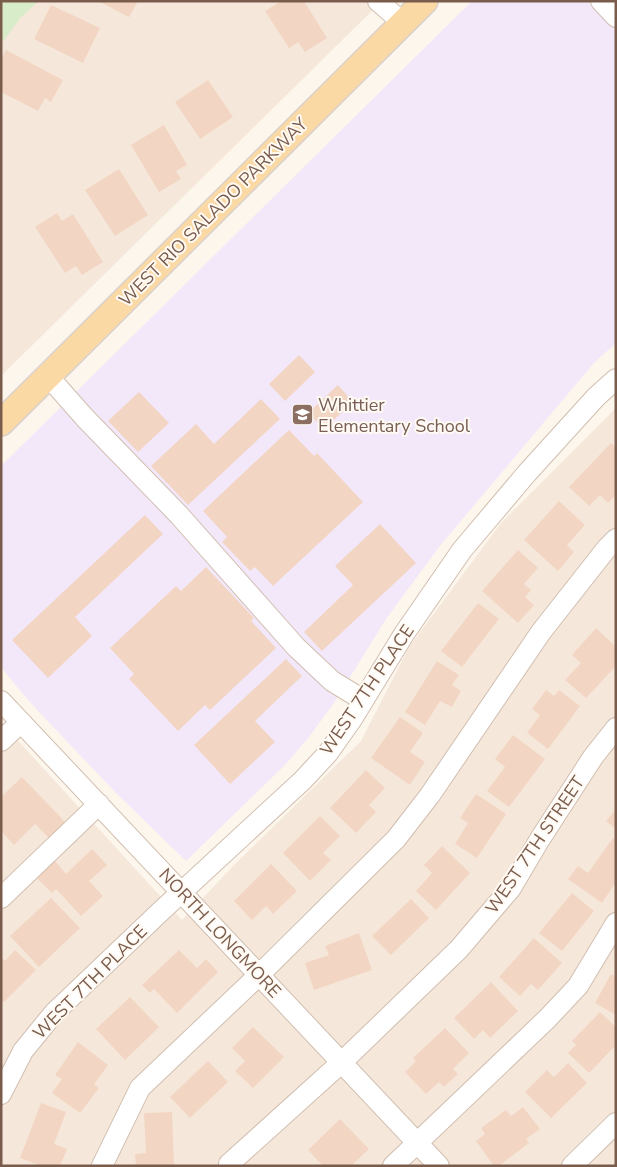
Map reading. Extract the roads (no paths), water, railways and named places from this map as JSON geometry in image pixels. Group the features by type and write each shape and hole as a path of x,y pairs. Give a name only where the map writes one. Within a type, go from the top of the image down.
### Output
{"main road":[{"name":"WEST RIO SALADO PARKWAY","path":"1,423 425,1"}],"street":[{"path":"378,1 403,23"},
{"path":"601,1 616,17"},
{"path":"48,376 85,418 179,515 296,647 332,681 363,700"},
{"name":"WEST 7TH PLACE","path":"1,1094 23,1051 54,1013 303,780 328,753 352,719 404,634 462,550 527,473 596,397 616,378"},
{"path":"102,1166 140,1088 259,975 396,839 430,795 541,632 616,539"},
{"name":"NORTH LONGMORE","path":"1,701 439,1166"},
{"path":"1,740 21,722"},
{"name":"WEST 7TH STREET","path":"230,1164 342,1062 459,950 510,888 594,757 616,728"},
{"path":"1,898 99,804"},
{"path":"393,1166 547,1019 578,986 616,923"},
{"path":"572,1166 616,1123"}],"place":[{"name":"Whittier Elementary School","path":"302,415"}]}
